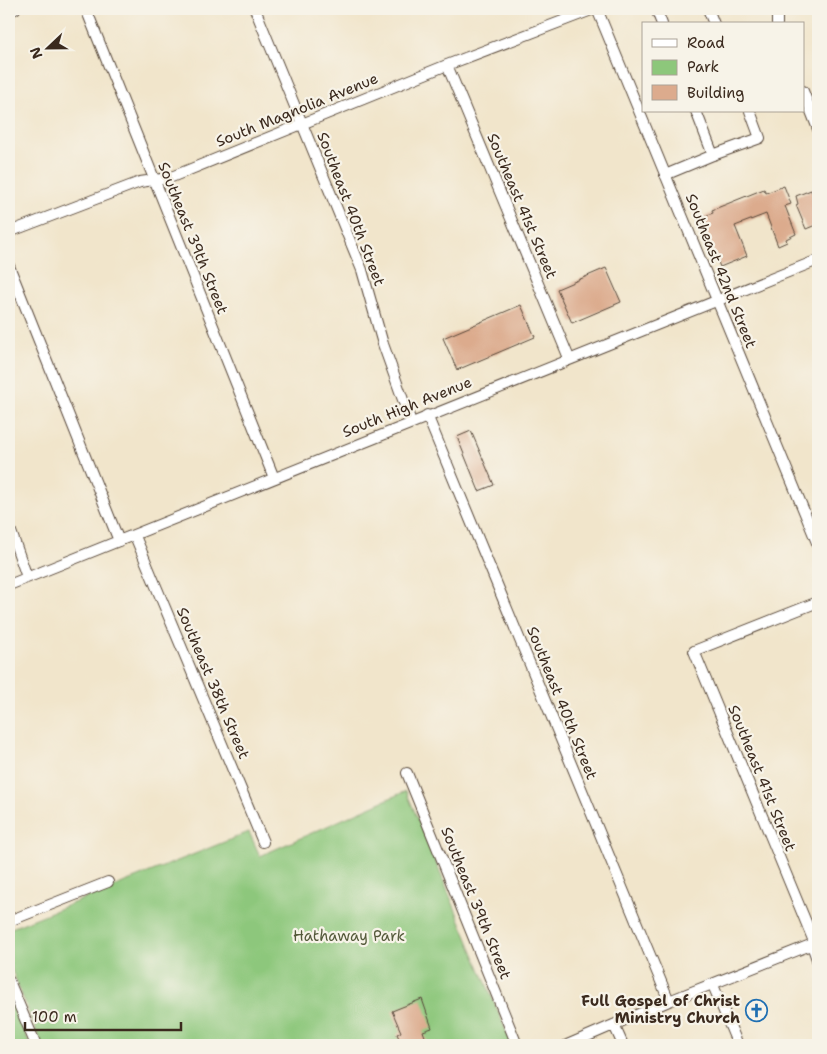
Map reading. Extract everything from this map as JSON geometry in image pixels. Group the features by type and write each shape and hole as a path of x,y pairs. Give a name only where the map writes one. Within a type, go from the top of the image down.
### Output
{"street":[{"path":"9,12 15,9"},
{"name":"Southeast 39th Street","path":"86,9 274,478"},
{"name":"Southeast 40th Street","path":"255,9 362,270 382,344 411,422"},
{"name":"South Magnolia Avenue","path":"9,232 140,182 169,178 447,65 595,9"},
{"name":"Southeast 42nd Street","path":"595,9 818,545"},
{"path":"656,9 661,22"},
{"path":"708,9 713,22"},
{"path":"777,22 778,9"},
{"name":"Southeast 41st Street","path":"447,65 569,358"},
{"path":"804,94 818,129"},
{"path":"696,112 713,155"},
{"path":"665,175 760,138 750,112"},
{"name":"South High Avenue","path":"9,585 135,536 569,358 818,260"},
{"path":"9,266 119,541"},
{"name":"Southeast 40th Street","path":"427,416 669,1001"},
{"path":"9,526 28,577"},
{"name":"Southeast 38th Street","path":"135,536 264,842"},
{"name":"Southeast 41st Street","path":"818,602 694,652 815,944 818,962"},
{"name":"Southeast 39th Street","path":"407,773 518,1045"},
{"path":"9,921 108,882"},
{"path":"567,1045 669,1001 815,944"},
{"path":"9,981 36,1045"},
{"path":"713,984 738,1045"},
{"path":"614,1025 623,1045"}],"green space":[{"name":"Hathaway Park","path":"406,791 512,1045 42,1045 9,963 9,929 249,832 260,856"},
{"path":"9,994 30,1045 9,1045"}],"building":[{"path":"784,186 791,204 785,206 796,234 786,239 787,242 778,246 766,214 735,226 747,256 720,267 700,218 713,213 712,210 764,189 766,193"},
{"path":"811,190 814,197 818,196 818,224 806,229 796,205 798,204 796,196"},
{"path":"606,268 621,302 572,323 557,289"},
{"path":"521,305 535,337 457,370 443,338"},
{"path":"471,431 494,485 479,491 457,437"},
{"path":"422,999 432,1028 423,1031 428,1045 402,1045 397,1034 401,1032 392,1011"}],"place":[{"name":"Full Gospel of Christ Ministry Church","path":"756,1010"}]}
